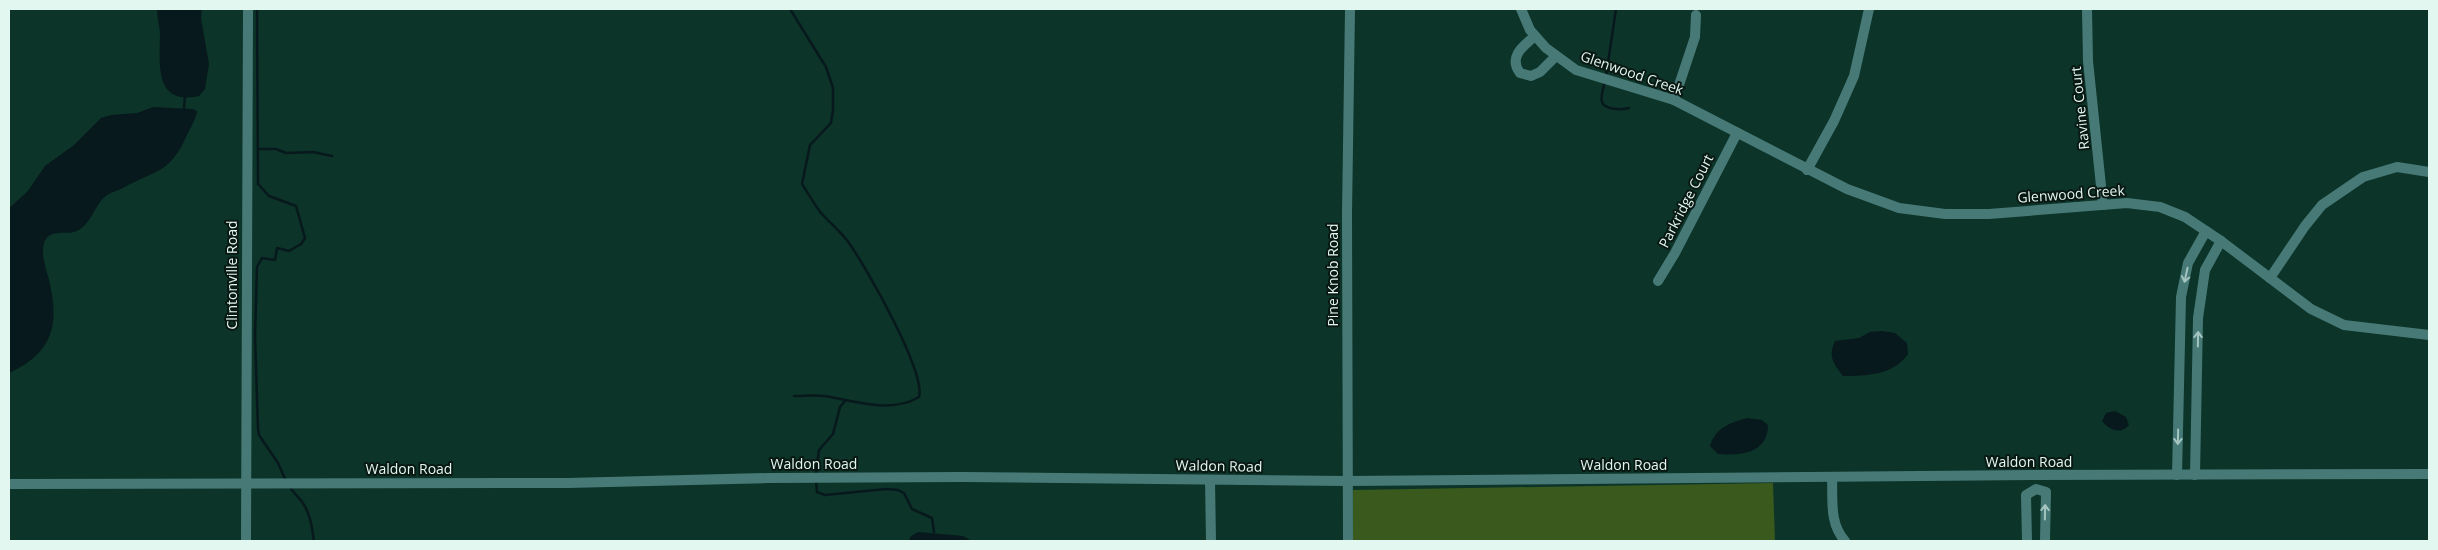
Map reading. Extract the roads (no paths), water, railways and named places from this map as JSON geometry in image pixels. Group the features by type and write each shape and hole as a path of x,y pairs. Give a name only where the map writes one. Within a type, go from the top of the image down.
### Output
{"street":[{"name":"Clintonville Road","path":"246,541 248,9"},
{"name":"Pine Knob Road","path":"1348,541 1347,214 1350,9"},
{"name":"Glenwood Creek","path":"1521,9 1530,30 1535,36 1556,56 1576,70 1674,100 1807,170 1847,189 1899,208 1945,214 1989,214 2128,203 2160,208 2185,216 2311,309 2344,325 2429,335"},
{"path":"1807,170 1834,121 1854,76 1869,9"},
{"name":"Ravine Court","path":"2087,9 2088,61 2103,205"},
{"path":"1674,100 1695,37 1696,15"},
{"path":"1535,36 1519,50 1516,56 1516,64 1520,73 1531,76 1540,72 1556,56"},
{"name":"Parkridge Court","path":"1658,281 1676,253 1737,133"},
{"path":"2270,278 2305,226 2322,205 2363,177 2398,167 2429,172"},
{"path":"2177,475 2181,297 2188,263 2206,231"},
{"path":"2195,475 2198,318 2205,270 2221,241"},
{"path":"2180,364 2198,364"},
{"name":"Waldon Road","path":"9,484 568,483 769,478 933,477 1348,481 2036,475 2429,474"},
{"path":"2036,475 2036,489"},
{"path":"1832,477 1833,514 1837,532 1845,541"},
{"path":"1210,480 1211,541"},
{"path":"2027,541 2026,495 2036,489 2046,492 2045,541"}],"waterway":[{"path":"257,9 258,184 269,196 296,206 305,238 301,244 289,251 277,248 275,260 262,258 257,267 255,336 258,429 259,435 278,463 286,481"},
{"path":"790,9 826,67 833,88 831,123 810,145 802,184 821,213 849,243 868,274 893,320 919,384 919,397 897,405 872,405 825,396 794,396"},
{"path":"1606,76 1616,9"},
{"path":"1605,81 1601,97 1604,105 1614,109 1629,108"},
{"path":"184,108 185,95"},
{"path":"258,149 276,149 286,153 313,152 332,156"},
{"path":"816,474 819,450 833,434 840,407 845,401"},
{"path":"816,480 817,492 825,495 886,489 898,490 904,493 912,509 932,518 934,532"},
{"path":"289,485 306,509 314,541"}]}
